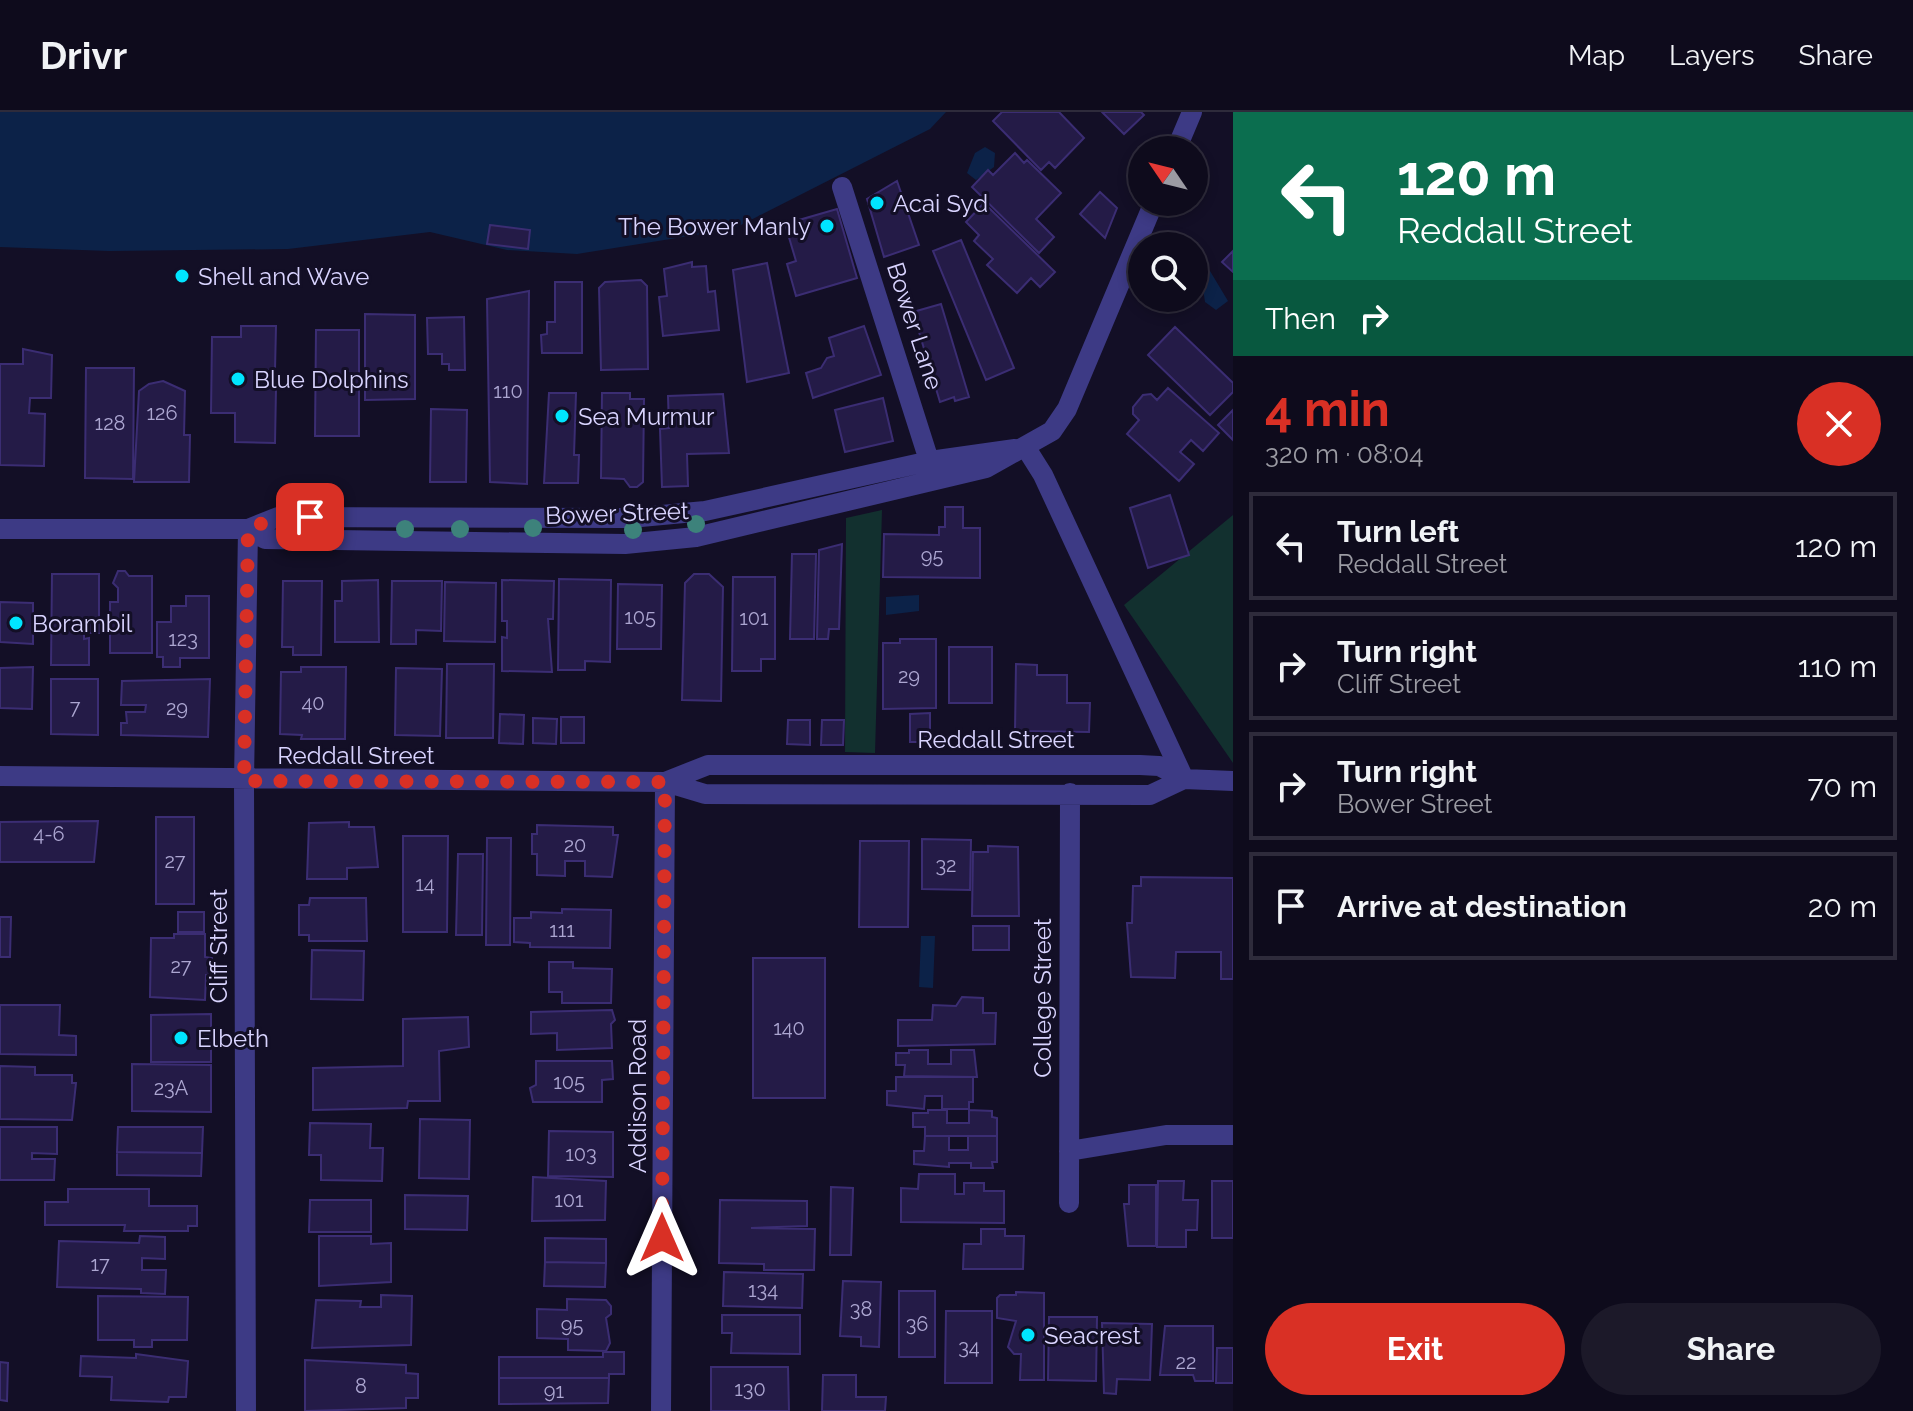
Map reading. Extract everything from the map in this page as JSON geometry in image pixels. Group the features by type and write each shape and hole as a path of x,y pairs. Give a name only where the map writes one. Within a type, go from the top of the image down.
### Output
{"street":[{"path":"1182,136 1192,112"},
{"name":"Bower Lane","path":"842,187 936,481"},
{"name":"Bower Street","path":"248,529 265,539 625,544 696,537 986,468 1052,431 1067,409 1148,216"},
{"path":"1026,448 1049,486 1184,779"},
{"name":"Bower Street","path":"0,529 248,529 278,517 630,518 705,511 930,461 1026,448"},
{"name":"Cliff Street","path":"246,1411 244,781 248,529"},
{"name":"Reddall Street","path":"665,782 708,765 1159,766 1184,779 1233,781"},
{"name":"Reddall Street","path":"0,776 244,781 665,782 705,794 1150,795 1184,779"},
{"name":"Addison Road","path":"661,1411 665,782"},
{"name":"College Street","path":"1069,1203 1070,793"},
{"path":"1069,1151 1166,1135 1233,1135"}],"green space":[{"path":"882,510 875,753 845,752 846,518"},
{"path":"1233,515 1233,763 1124,605"}],"water":[{"path":"0,112 946,112 930,129 733,229 577,254 507,250 430,232 288,249 109,251 0,247"},
{"path":"985,147 995,153 994,167 976,180 967,173 975,153"},
{"path":"1208,272 1228,301 1216,310 1208,304"},
{"path":"919,595 919,611 886,615 886,597"},
{"path":"921,936 935,936 933,988 919,987"}],"building":[{"path":"1002,112 1059,112 1084,138 1055,168 1049,162 1041,170 993,121"},
{"path":"1102,112 1141,112 1144,115 1124,134"},
{"path":"1015,153 1024,163 1027,160 1061,193 1036,219 1054,237 1039,253 972,187 988,170 993,175"},
{"path":"897,181 919,245 884,257 867,199"},
{"path":"1100,192 1117,208 1105,238 1080,214"},
{"path":"984,203 1055,272 1040,287 1031,278 1017,293 987,265 993,259 974,241 979,235 966,222"},
{"path":"837,209 857,278 796,296 787,264 796,261 785,224"},
{"path":"490,225 530,230 528,249 487,244"},
{"path":"961,240 1014,368 986,380 933,251"},
{"path":"1233,251 1233,272 1222,262"},
{"path":"692,262 692,267 706,266 708,292 715,291 719,330 663,336 659,297 667,296 664,269"},
{"path":"767,263 789,373 747,382 733,270"},
{"path":"641,280 647,286 648,369 601,370 599,288 605,282"},
{"path":"555,282 582,282 582,353 542,353 541,335 547,334 547,322 555,322"},
{"path":"529,291 527,484 490,482 487,299"},
{"path":"941,304 969,397 955,401 954,397 940,402 913,312"},
{"path":"365,314 415,315 415,399 365,400"},
{"path":"464,317 465,370 449,370 449,364 442,364 442,354 428,354 427,318"},
{"name":"Blue Dolphins","path":"241,326 276,326 275,370 264,370 264,387 276,388 275,443 235,442 235,413 211,413 212,337 241,337"},
{"path":"864,326 881,375 813,398 806,373 821,368 827,358 834,356 829,338"},
{"path":"1175,327 1233,383 1233,392 1210,415 1148,355"},
{"path":"316,330 359,330 359,436 315,436"},
{"path":"23,349 52,355 51,398 30,398 29,413 45,414 44,466 0,465 0,364 23,364"},
{"path":"86,368 134,368 133,479 85,478"},
{"path":"163,381 185,391 184,435 190,435 189,482 134,482 139,391 149,384"},
{"path":"1168,388 1219,433 1203,451 1191,440 1180,452 1194,464 1179,481 1127,434 1139,420 1133,414 1133,407 1143,395 1151,394 1157,400"},
{"name":"Sea Murmur","path":"549,393 576,393 574,455 579,455 578,483 544,483"},
{"path":"602,393 630,393 630,399 644,399 643,482 637,487 630,487 624,479 601,478"},
{"path":"723,394 729,453 687,454 688,486 662,487 660,429 669,428 668,396"},
{"path":"883,398 893,441 845,452 835,410"},
{"path":"431,409 467,410 466,482 430,482"},
{"path":"1233,410 1233,440 1218,425"},
{"path":"1170,495 1189,555 1148,568 1130,508"},
{"path":"945,507 963,507 963,528 980,528 980,578 883,577 884,534 939,535 939,527 945,527"},
{"path":"842,544 839,629 829,629 828,639 817,639 819,550"},
{"path":"792,554 816,554 814,639 790,639"},
{"path":"118,571 125,571 129,576 152,576 152,653 110,653 110,602 118,602 118,588 113,583"},
{"path":"52,574 99,574 99,633 84,633 84,639 89,638 89,665 51,665"},
{"path":"694,574 709,574 723,587 721,701 682,700 685,583"},
{"path":"733,577 775,577 775,659 761,659 761,671 732,671"},
{"path":"559,579 611,580 610,662 585,661 585,670 558,670"},
{"path":"378,580 379,642 335,642 335,601 342,601 342,581"},
{"path":"502,580 554,581 553,619 548,619 552,672 502,671 502,637 507,638 507,621 502,621"},
{"path":"283,581 322,581 321,655 293,655 293,647 282,647"},
{"path":"392,581 442,581 441,631 416,630 416,644 391,644"},
{"path":"445,582 496,583 495,642 444,641"},
{"path":"618,584 662,585 661,649 617,649"},
{"path":"186,596 209,596 209,658 180,658 180,667 163,667 163,657 157,657 157,622 171,622 171,606 186,606"},
{"name":"Borambil","path":"0,602 33,603 33,644 0,642"},
{"path":"900,639 936,639 936,708 883,709 883,643 900,643"},
{"path":"949,647 992,647 992,703 949,703"},
{"path":"447,664 494,664 493,738 446,738"},
{"path":"1016,664 1037,665 1037,675 1067,675 1067,703 1090,703 1089,732 1015,731"},
{"name":"Borambil","path":"33,667 32,709 0,708 0,668"},
{"path":"301,667 346,667 345,739 301,739 302,735 280,734 281,672 301,672"},
{"path":"396,668 442,669 440,736 395,735"},
{"path":"51,679 98,679 98,735 51,734"},
{"path":"210,679 208,737 121,735 121,723 127,723 126,712 145,712 146,705 121,705 122,681"},
{"path":"930,713 930,742 910,742 910,714"},
{"path":"500,714 524,715 523,744 499,743"},
{"path":"561,717 584,717 584,743 561,743"},
{"path":"533,718 557,719 556,744 533,743"},
{"path":"788,720 810,720 810,745 787,744"},
{"path":"822,720 844,720 843,745 821,745"},
{"path":"156,817 194,817 194,904 156,904"},
{"path":"98,821 94,862 0,862 0,822"},
{"path":"349,822 349,827 374,827 378,867 347,868 347,879 307,879 309,823"},
{"path":"537,825 613,827 613,835 618,835 612,877 585,876 585,861 565,861 565,876 537,875 537,854 532,854 532,834 537,834"},
{"path":"403,836 448,836 447,932 403,932"},
{"path":"487,838 511,838 510,945 486,945"},
{"path":"922,839 971,840 970,890 922,889"},
{"path":"860,841 909,841 908,927 859,927"},
{"path":"988,846 1018,847 1019,916 972,916 973,852 988,852"},
{"path":"458,854 483,854 482,935 456,935"},
{"path":"1141,877 1233,878 1233,979 1221,979 1221,952 1176,952 1175,978 1131,977 1127,923 1132,923 1133,886 1141,886"},
{"path":"310,898 366,898 367,941 309,941 309,935 299,935 299,905 309,905"},
{"path":"562,909 611,910 610,948 530,947 530,943 514,942 514,918 531,918 531,912 562,913"},
{"path":"178,912 204,912 204,932 178,932"},
{"path":"0,917 11,917 10,957 0,957"},
{"path":"973,926 1009,926 1009,950 973,950"},
{"path":"174,934 205,934 205,957 212,958 212,975 206,975 205,1000 150,997 151,938 174,938"},
{"path":"312,950 364,951 363,1000 311,999"},
{"path":"753,958 825,958 825,1098 753,1098"},
{"path":"549,962 573,962 573,968 612,969 611,1003 562,1003 562,992 549,992"},
{"path":"962,997 983,998 983,1013 996,1013 995,1044 898,1046 898,1020 932,1020 933,1005 956,1006"},
{"path":"0,1005 60,1005 59,1035 76,1036 76,1055 0,1054"},
{"path":"612,1010 615,1020 611,1024 612,1048 557,1050 557,1033 531,1034 531,1012"},
{"name":"Elbeth","path":"211,1014 211,1062 151,1062 151,1015"},
{"path":"468,1017 469,1047 439,1051 440,1101 408,1101 407,1108 313,1110 313,1068 403,1066 403,1019"},
{"path":"909,1050 928,1050 928,1064 951,1064 951,1050 974,1050 977,1077 904,1076 905,1065 896,1065 896,1053 909,1053"},
{"path":"536,1061 612,1061 613,1079 602,1080 602,1102 533,1102 530,1088 536,1085"},
{"path":"132,1064 211,1065 211,1112 132,1111"},
{"path":"0,1066 35,1067 35,1075 72,1075 72,1083 76,1083 72,1120 0,1119"},
{"path":"896,1077 973,1077 973,1102 969,1102 969,1109 942,1109 942,1096 925,1096 924,1109 887,1105 887,1091 896,1091"},
{"path":"928,1110 947,1110 947,1123 969,1123 969,1110 992,1111 992,1117 997,1118 997,1136 925,1136 925,1127 913,1127 913,1113 928,1113"},
{"path":"420,1119 470,1120 469,1179 419,1178"},
{"path":"310,1123 371,1124 370,1148 383,1148 382,1181 321,1180 321,1155 309,1155"},
{"path":"0,1127 57,1127 57,1154 32,1153 32,1159 55,1159 54,1180 0,1180"},
{"path":"118,1127 203,1127 202,1153 117,1152"},
{"path":"549,1131 613,1132 613,1177 548,1176"},
{"path":"925,1136 949,1136 949,1150 968,1150 968,1136 997,1136 997,1162 992,1162 993,1168 971,1168 971,1163 949,1163 949,1167 914,1164 914,1151 924,1151"},
{"path":"117,1152 202,1153 201,1176 117,1175"},
{"path":"919,1174 955,1174 955,1194 964,1194 964,1183 984,1183 984,1191 1004,1191 1004,1223 901,1222 901,1188 918,1189"},
{"path":"533,1177 606,1181 605,1220 532,1221"},
{"path":"1158,1181 1184,1181 1183,1200 1198,1200 1197,1230 1186,1230 1186,1247 1157,1247"},
{"path":"1212,1181 1233,1181 1233,1238 1212,1238"},
{"path":"1129,1185 1156,1185 1156,1246 1128,1246 1124,1204 1129,1204"},
{"path":"831,1187 853,1188 851,1255 830,1255"},
{"path":"68,1189 149,1189 149,1206 197,1206 197,1226 188,1226 188,1231 124,1231 125,1225 45,1225 45,1202 68,1202"},
{"path":"405,1195 468,1196 467,1230 405,1229"},
{"path":"310,1200 371,1200 371,1232 309,1232"},
{"path":"720,1200 807,1201 807,1226 751,1228 815,1229 814,1270 764,1270 764,1264 719,1263"},
{"path":"981,1229 1005,1229 1005,1236 1024,1236 1023,1269 963,1269 964,1244 981,1244"},
{"path":"140,1236 165,1237 165,1259 142,1258 142,1270 166,1270 165,1294 141,1293 141,1289 57,1287 59,1241 139,1243"},
{"path":"319,1236 371,1236 371,1244 391,1243 391,1282 319,1286"},
{"path":"545,1238 606,1239 606,1263 545,1262"},
{"path":"545,1262 606,1263 605,1287 544,1286"},
{"path":"724,1272 803,1274 802,1308 723,1306"},
{"path":"843,1281 881,1282 879,1347 861,1346 861,1337 840,1336"},
{"path":"899,1291 935,1291 935,1357 899,1357"},
{"name":"Seacrest","path":"1016,1292 1044,1293 1044,1380 1020,1380 1021,1354 1014,1354 1008,1347 1016,1321 997,1318 997,1298 1000,1295 1016,1295"},
{"path":"381,1295 412,1296 411,1345 312,1348 316,1300 361,1301 360,1307 381,1307"},
{"path":"98,1296 188,1297 187,1340 152,1340 152,1347 134,1347 134,1340 98,1340"},
{"path":"567,1299 606,1300 611,1306 611,1314 606,1318 610,1343 606,1351 568,1350 568,1339 537,1338 537,1309 567,1310"},
{"path":"946,1311 992,1311 992,1383 945,1383"},
{"path":"722,1315 800,1315 800,1354 731,1353 732,1333 722,1333"},
{"path":"1049,1317 1097,1317 1096,1381 1048,1380"},
{"path":"1102,1323 1152,1324 1150,1380 1117,1379 1116,1394 1104,1393"},
{"path":"1165,1326 1213,1326 1213,1381 1195,1381 1193,1375 1160,1375"},
{"path":"1217,1348 1233,1348 1233,1383 1216,1383"},
{"path":"603,1352 624,1352 624,1374 609,1374 609,1378 499,1378 499,1357 603,1357"},
{"path":"136,1354 188,1361 186,1397 169,1397 168,1402 111,1400 112,1377 80,1376 81,1356 136,1358"},
{"path":"305,1360 406,1365 406,1373 418,1374 418,1398 406,1398 406,1408 305,1411"},
{"path":"0,1362 8,1363 7,1401 0,1400"},
{"path":"711,1367 788,1367 789,1411 711,1411"},
{"path":"823,1375 856,1375 856,1397 886,1397 885,1411 822,1411"},
{"path":"499,1378 609,1378 608,1403 499,1404"}],"place":[{"name":"Acai Syd","path":"877,203"},
{"name":"The Bower Manly","path":"827,226"},
{"name":"Shell and Wave","path":"182,276"},
{"name":"Blue Dolphins","path":"238,379"},
{"name":"Sea Murmur","path":"562,416"},
{"name":"Borambil","path":"16,623"},
{"name":"Elbeth","path":"181,1038"},
{"name":"Seacrest","path":"1028,1335"}],"route":[{"path":"310,517 278,517 248,529 244,781 665,782 662,1238"}]}
